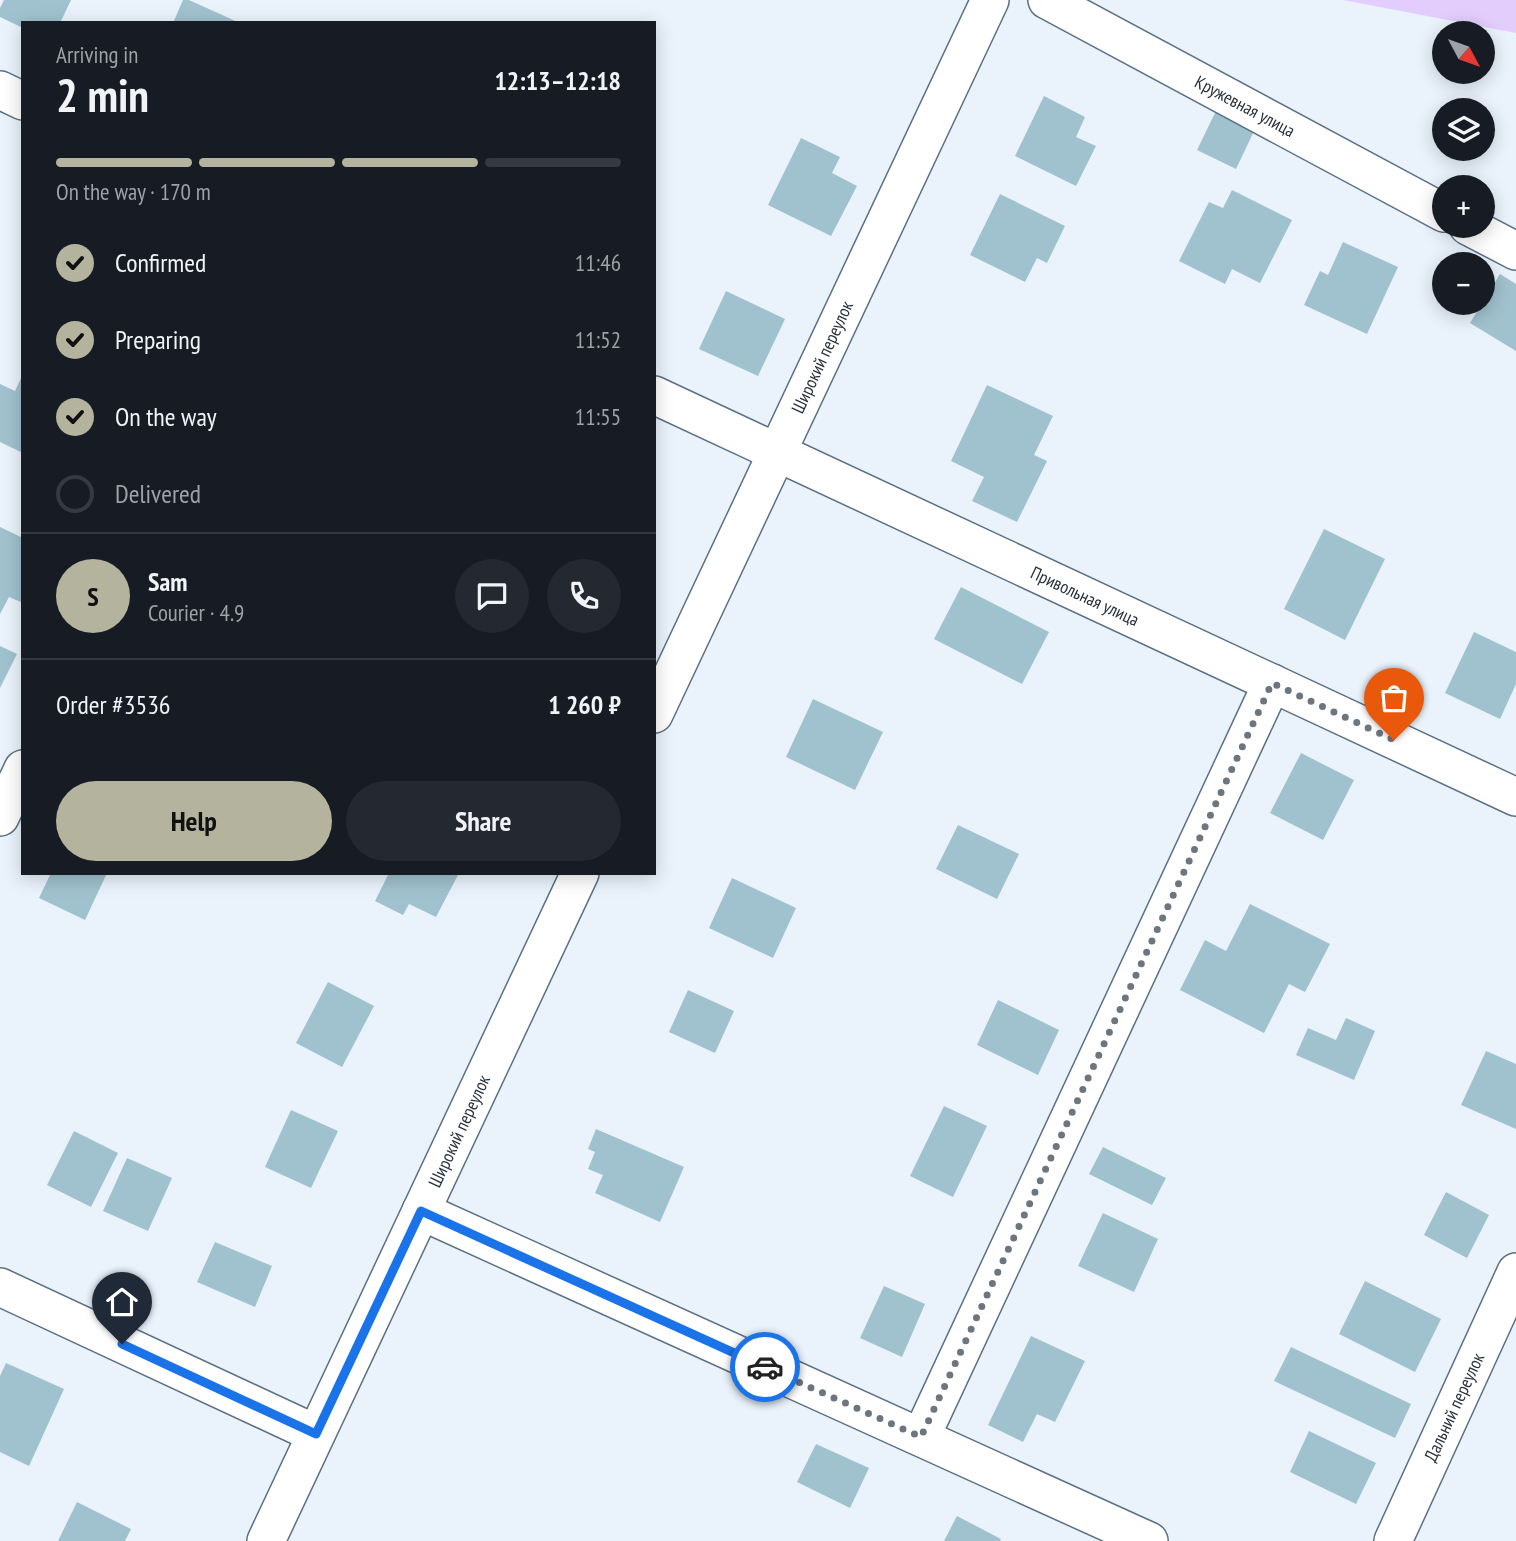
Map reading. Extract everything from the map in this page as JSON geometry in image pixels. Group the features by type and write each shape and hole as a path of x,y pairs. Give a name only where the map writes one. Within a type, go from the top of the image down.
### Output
{"street":[{"name":"Широкий переулок","path":"656,710 990,0"},
{"name":"Кружевная улица","path":"1047,0 1432,207"},
{"path":"0,90 21,100"},
{"path":"1491,238 1516,251"},
{"name":"Привольная улица","path":"656,396 1516,797"},
{"path":"921,1437 1272,683"},
{"path":"0,817 21,773"},
{"name":"Широкий переулок","path":"266,1541 579,875"},
{"path":"421,1211 1149,1541"},
{"name":"Дальний переулок","path":"1393,1541 1516,1272"},
{"path":"0,1287 316,1434"}],"shaded area":[{"path":"1343,0 1516,0 1516,33 1495,29 1495,21 1453,21"}],"building":[{"path":"4,0 71,0 61,21 21,21 21,27 0,17"},
{"path":"183,0 189,0 236,21 174,21"},
{"path":"1044,96 1085,117 1076,137 1096,146 1076,186 1015,156"},
{"path":"1216,111 1255,129 1236,169 1197,150"},
{"path":"801,138 840,157 832,173 857,186 831,236 768,205"},
{"path":"1232,190 1292,220 1260,283 1232,269 1225,284 1179,261 1209,202 1223,208"},
{"path":"1000,194 1065,226 1047,263 1037,258 1025,282 970,255"},
{"path":"1343,242 1398,267 1367,334 1304,305 1320,271 1328,275"},
{"path":"1500,274 1516,284 1516,351 1470,323 1475,315 1495,315 1495,282"},
{"path":"726,291 785,319 758,376 699,349"},
{"path":"21,378 21,452 0,442 0,384 15,391"},
{"path":"987,385 1053,416 1034,455 1047,461 1017,522 972,501 984,477 951,461"},
{"path":"0,527 21,537 21,602 9,597 0,614"},
{"path":"1324,529 1385,559 1345,640 1284,609"},
{"path":"961,587 1049,632 1022,684 934,639"},
{"path":"1474,632 1516,652 1516,684 1500,719 1445,693"},
{"path":"0,646 17,654 0,688"},
{"path":"813,699 883,732 855,790 786,757"},
{"path":"1301,753 1354,780 1323,840 1270,813"},
{"path":"958,825 1019,854 997,899 936,869"},
{"path":"50,875 106,875 85,920 39,898"},
{"path":"388,875 458,875 436,917 409,904 403,915 375,901"},
{"path":"732,878 796,908 773,958 709,928"},
{"path":"1250,904 1330,944 1305,992 1289,984 1264,1033 1180,990 1205,940 1226,951"},
{"path":"328,982 374,1006 342,1067 296,1043"},
{"path":"688,990 734,1011 715,1053 669,1032"},
{"path":"998,1000 1059,1030 1038,1075 977,1045"},
{"path":"1346,1018 1375,1031 1354,1080 1296,1055 1308,1028 1336,1040"},
{"path":"1486,1051 1516,1064 1516,1129 1461,1105"},
{"path":"944,1106 987,1126 953,1197 910,1176"},
{"path":"291,1110 338,1131 311,1188 265,1167"},
{"path":"596,1129 684,1167 660,1222 595,1193 603,1175 588,1169 595,1152 588,1149"},
{"path":"74,1131 118,1153 91,1207 47,1185"},
{"path":"1103,1147 1166,1178 1152,1205 1089,1174"},
{"path":"127,1158 172,1178 148,1231 103,1211"},
{"path":"1446,1192 1489,1215 1467,1258 1424,1235"},
{"path":"1103,1213 1158,1239 1134,1292 1078,1266"},
{"path":"215,1242 272,1266 255,1307 197,1282"},
{"path":"1365,1281 1441,1319 1415,1372 1339,1334"},
{"path":"884,1286 925,1304 902,1357 860,1338"},
{"path":"1031,1336 1085,1361 1055,1422 1037,1414 1023,1442 988,1425"},
{"path":"1291,1347 1411,1404 1395,1438 1274,1381"},
{"path":"6,1363 64,1389 29,1466 0,1452 0,1376"},
{"path":"1309,1431 1376,1463 1356,1504 1290,1472"},
{"path":"816,1444 869,1468 850,1508 797,1482"},
{"path":"77,1502 131,1529 125,1541 58,1541"},
{"path":"957,1516 1001,1539 1000,1541 944,1541"}],"way so far":[{"path":"765,1367 921,1437 1272,683 1394,740"}],"route":[{"path":"122,1344 316,1434 421,1211 765,1367"}]}
